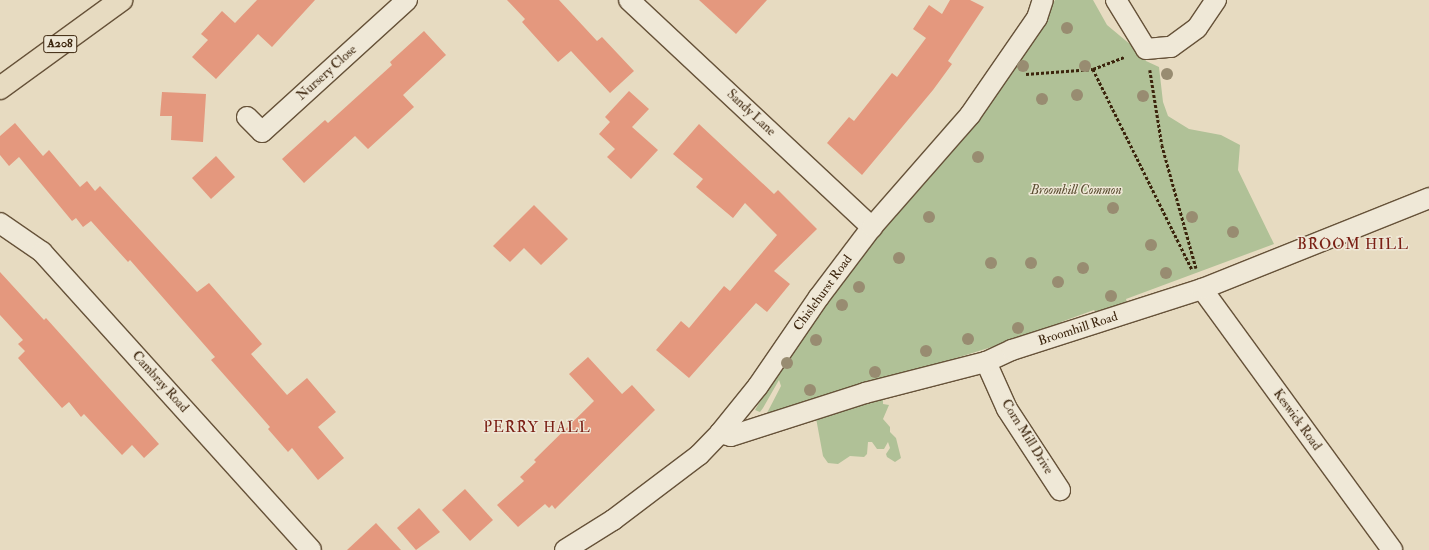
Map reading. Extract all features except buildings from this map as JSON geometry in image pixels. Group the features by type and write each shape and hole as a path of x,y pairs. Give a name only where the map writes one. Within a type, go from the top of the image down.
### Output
{"main road":[{"name":"A208","path":"0,88 121,0"}],"street":[{"name":"Nursery Close","path":"247,117 262,132 407,0"},
{"name":"Sandy Lane","path":"629,0 872,227"},
{"name":"Chislehurst Road","path":"565,550 613,520 699,455 720,433 758,386 819,297 872,227 970,115 1037,18 1043,0"},
{"path":"1116,0 1146,49 1171,47 1198,28 1216,0"},
{"name":"Broomhill Road","path":"720,433 731,436 864,393 986,362 1012,350 1202,289 1429,198"},
{"name":"Cambray Road","path":"0,223 42,252 311,550"},
{"name":"Keswick Road","path":"1202,289 1392,550"},
{"name":"Corn Mill Drive","path":"986,362 1007,409 1060,490"}],"path":[{"path":"1018,74 1093,69 1146,49 1162,145 1202,289"},
{"path":"1093,69 1202,289"}],"green space":[{"name":"Broomhill Common","path":"1055,0 1093,0 1107,25 1143,55 1146,61 1159,67 1163,102 1168,116 1189,129 1221,135 1240,145 1238,170 1274,244 1126,299 1127,303 1097,314 1094,310 1061,322 1059,326 950,360 951,362 858,386 867,403 883,397 883,404 889,405 883,419 890,427 890,432 896,438 901,458 895,462 887,457 886,454 890,448 888,442 884,449 877,449 872,442 868,442 867,454 864,457 850,456 838,464 828,463 823,456 816,418 766,415 781,386 779,380 760,412 755,410 777,372 775,343 816,313 821,314 853,256 895,193 893,187 907,184 934,144 932,141 941,139 945,126 1042,23"}],"district":[{"name":"BROOM HILL","path":"1353,245"},
{"name":"PERRY HALL","path":"537,428"}]}
